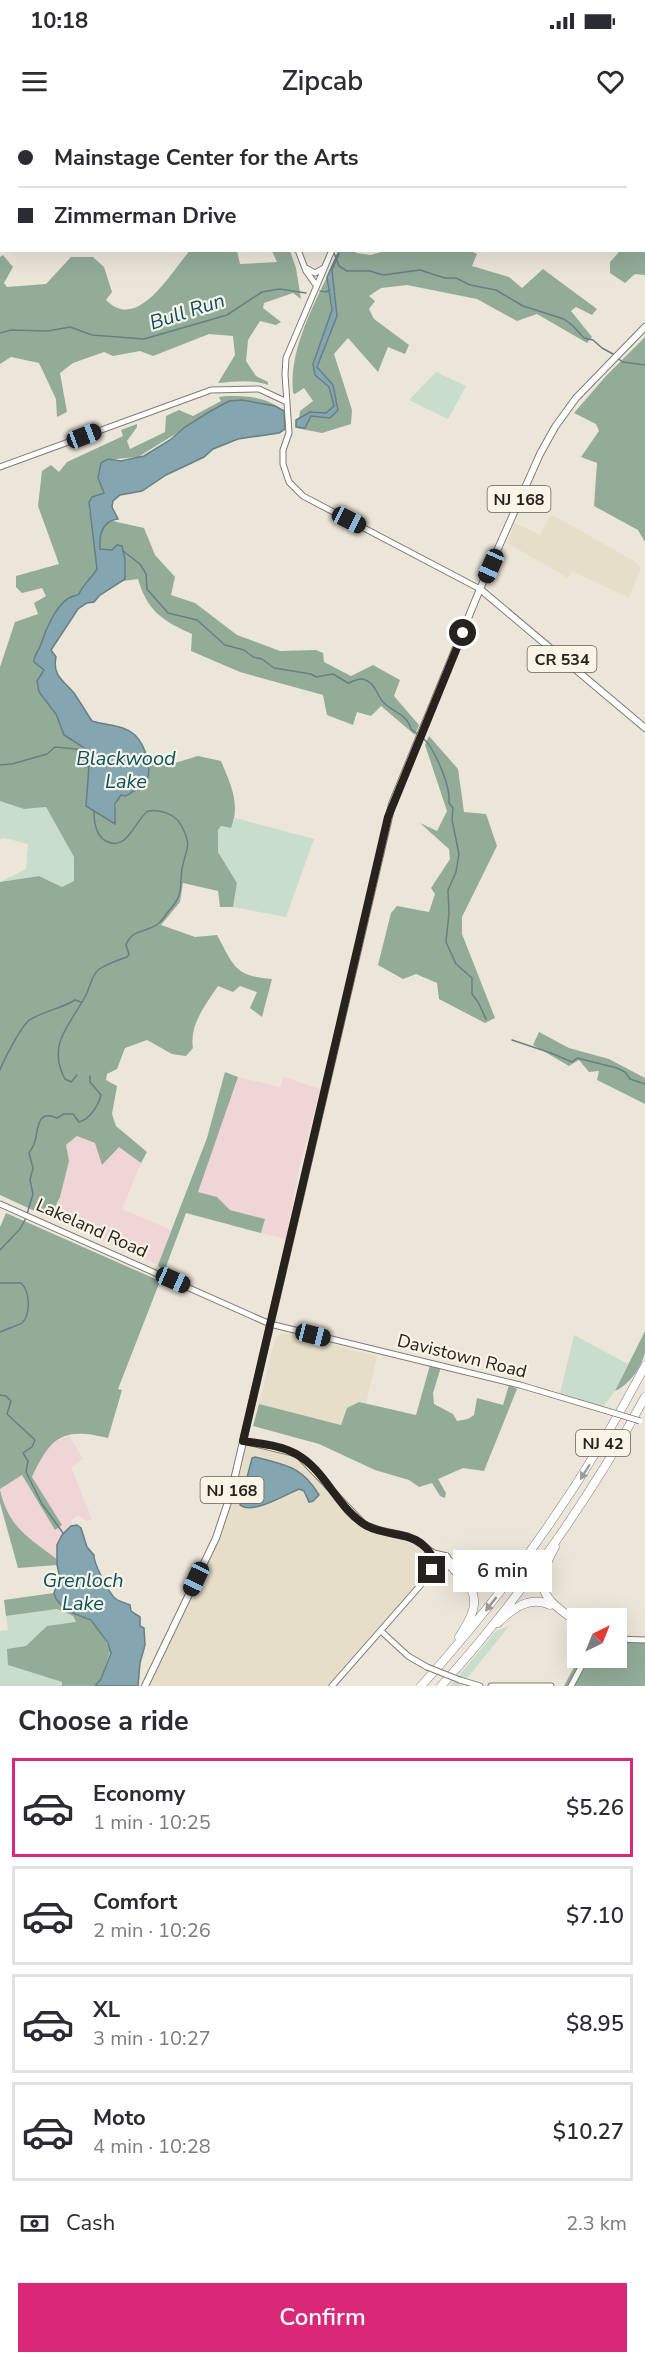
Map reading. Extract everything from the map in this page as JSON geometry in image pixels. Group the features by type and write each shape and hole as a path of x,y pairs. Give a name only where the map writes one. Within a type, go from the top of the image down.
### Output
{"highway":[{"name":"NJ 42","path":"421,1686 498,1595 538,1539 599,1448 645,1366"},
{"name":"NJ 42","path":"441,1686 526,1581 604,1467 645,1397"},
{"path":"567,1615 548,1600 543,1591 542,1582 545,1568 573,1514"},
{"path":"450,1562 454,1571 471,1583 488,1584 506,1575 538,1539"},
{"path":"443,1570 454,1573 466,1582 475,1600 470,1619 445,1659"},
{"path":"474,1648 509,1613 529,1602 548,1604 567,1617"}],"main road":[{"name":"NJ 168","path":"145,1686 216,1538 231,1493 388,817 518,501 555,427 576,398 645,327"},
{"name":"CR 534","path":"480,590 645,728"}],"street":[{"path":"299,252 304,266 316,285"},
{"path":"316,285 331,253"},
{"path":"304,266 315,273 325,267"},
{"name":"CR 534","path":"316,285 286,358 289,430 282,453 289,482 300,494 480,590"},
{"path":"0,467 211,390 259,389 287,402"},
{"name":"Lakeland Road","path":"0,1204 270,1324"},
{"name":"Davistown Road","path":"270,1324 520,1385 643,1422"},
{"path":"243,1441 297,1454 360,1521 374,1529 408,1536 439,1554 446,1555 450,1562 443,1570 425,1580"},
{"path":"422,1545 443,1570"},
{"path":"332,1686 425,1580 439,1554"},
{"path":"381,1631 408,1656 427,1667 480,1686"},
{"path":"627,1639 645,1640"},
{"path":"571,1686 581,1668"},
{"path":"491,1686 551,1686"}],"shaded area":[{"path":"551,514 634,561 641,568 629,598 572,571 568,578 507,543 515,523 540,535"},
{"path":"238,1077 280,1087 284,1077 320,1089 299,1169 286,1239 261,1233 265,1219 230,1210 217,1197 198,1192"},
{"path":"78,1136 95,1143 120,1147 141,1163 122,1209 171,1230 158,1265 50,1218 60,1197 64,1180 66,1145"},
{"path":"282,1333 377,1356 366,1404 359,1402 341,1425 259,1404 275,1338"},
{"path":"69,1435 83,1459 71,1467 92,1519 86,1521 78,1515 71,1521 72,1526 57,1545 58,1560 20,1531 5,1510 0,1489 22,1475 55,1530 61,1525 32,1477 43,1453 50,1444"},
{"path":"243,1441 293,1452 369,1527 403,1535 429,1551 434,1564 432,1570 332,1686 145,1686 216,1538"}],"green space":[{"path":"237,252 240,264 277,262 272,252 290,252 296,268 301,299 293,293 264,303 263,308 281,322 276,325 260,321 248,340 246,361 256,376 268,382 268,385 249,381 218,383 235,355 233,336 209,334 153,356 140,351 113,356 104,352 73,363 60,373 67,412 57,417 56,399 39,363 11,357 0,364 0,257 3,255 13,267 4,283 7,287 46,284 71,257 93,257 104,267 112,292 106,300 118,308 129,309 141,305 152,297 188,253"},
{"path":"339,252 371,255 381,252 473,252 477,254 472,266 509,277 522,288 543,269 597,309 592,315 576,307 571,311 592,337 587,343 537,314 517,321 477,299 407,285 381,288 369,296 375,301 369,309 374,319 409,345 405,354 388,347 378,372 348,338 334,354 352,410 351,424 322,433 296,428 305,427 311,416 330,418 338,410 333,385 317,367 337,316 332,270"},
{"path":"619,252 645,252 645,275 635,274 625,283 610,273 610,262"},
{"path":"327,277 332,310 313,364 315,375 329,387 334,406 326,413 310,412 299,419 300,411 313,401 304,388 293,393 294,363 302,333"},
{"path":"645,337 645,542 638,530 594,506 597,463 581,457 599,431 596,424 574,413 606,376"},
{"path":"436,372 466,386 448,419 409,400"},
{"path":"219,397 261,399 281,410 229,401 138,457 105,460 101,480 104,493 90,499 89,511 117,522 144,528 155,555 175,577 171,595 195,603 237,635 280,651 316,650 323,653 324,662 351,676 373,665 400,680 394,696 419,725 415,735 381,706 371,716 357,712 353,725 327,715 323,695 240,672 191,651 192,634 165,619 151,607 138,579 123,581 59,609 39,692 56,714 64,735 86,749 89,765 115,823 117,801 124,794 145,784 148,764 168,765 198,756 221,761 231,786 235,802 234,819 231,828 221,826 218,830 218,852 237,883 233,907 220,907 218,891 183,883 180,902 161,925 195,937 217,935 227,955 242,972 259,978 272,979 262,1017 250,1008 257,992 240,986 233,992 218,986 196,1023 192,1039 193,1048 186,1056 172,1054 147,1040 125,1048 117,1069 107,1074 106,1080 117,1086 112,1114 116,1126 147,1152 141,1163 119,1147 102,1165 95,1143 77,1136 66,1145 69,1161 60,1197 50,1218 0,1195 0,882 39,876 62,887 74,881 74,857 46,807 24,809 0,801 0,667 15,622 38,614 34,603 46,596 42,588 22,593 16,587 16,576 59,564 38,506 42,471 51,465 59,472 67,462 123,436 121,430 137,424 127,441 130,449 165,432 166,416 179,410 193,416 221,401"},
{"path":"429,736 458,769 464,812 486,814 497,846 462,917 462,934 495,1018 485,1023 439,999 437,983 416,974 403,979 378,965 391,913 397,906 429,912 435,894 431,888 450,859 449,849 420,823 437,831 447,811 425,745"},
{"path":"0,801 24,809 46,807 74,857 74,881 62,887 39,876 0,882 26,869 28,844 5,838 0,839"},
{"path":"235,818 314,839 286,917 233,907 237,883 218,852 218,830 221,826 231,828"},
{"path":"539,1032 569,1048 609,1059 645,1078 645,1104 597,1080 599,1071 589,1072 579,1060 569,1066 533,1045"},
{"path":"225,1072 238,1077 198,1192 217,1197 230,1210 265,1219 261,1233 186,1213 164,1272 158,1265 207,1138"},
{"path":"6,1213 160,1281 118,1389 122,1390 108,1438 80,1434 60,1438 46,1452 32,1477 62,1525 55,1530 22,1475 0,1489 0,1227"},
{"path":"645,1331 645,1352 641,1364 630,1380 615,1391"},
{"path":"574,1335 628,1364 615,1391 603,1407 560,1394"},
{"path":"430,1365 441,1367 433,1393 434,1404 453,1414 457,1421 474,1415 477,1398 503,1405 509,1385 517,1389 484,1471 463,1468 438,1479 446,1493 445,1498 440,1496 432,1483 419,1487 409,1480 375,1470 319,1444 253,1426 259,1404 341,1425 347,1408 359,1402 416,1415"},
{"path":"0,1490 14,1523 29,1538 58,1560 57,1565 18,1568 0,1503"},
{"path":"54,1593 65,1610 91,1620 111,1649 101,1679 95,1686 62,1686 62,1682 8,1665 7,1649 26,1646 47,1626 76,1622 73,1616 57,1609 6,1616 4,1600"},
{"path":"57,1609 73,1616 76,1623 47,1626 8,1665 62,1682 62,1686 0,1686 0,1631 8,1630 6,1616"},
{"path":"509,1626 461,1686 450,1686 496,1631"},
{"path":"645,1641 645,1686 564,1686 574,1668 627,1668 627,1642"}],"water":[{"path":"338,253 332,270 337,316 317,367 333,385 338,410 330,418 311,416 305,428 296,427 296,420 310,412 326,413 334,406 329,387 315,375 313,364 332,310 327,277"},
{"name":"Blackwood Lake","path":"242,400 275,406 284,411 285,429 279,433 238,439 213,449 204,457 166,475 142,491 120,495 113,501 112,507 118,519 105,525 100,538 100,549 112,550 117,545 122,546 125,559 125,579 100,595 94,602 87,603 78,609 51,650 56,657 57,674 74,693 92,721 130,731 139,739 145,751 148,778 140,788 127,795 121,795 115,804 115,824 86,806 89,766 85,767 83,763 86,749 64,735 56,714 39,692 37,681 44,670 34,662 35,657 55,612 64,601 79,594 97,569 89,502 92,497 104,493 98,478 101,463 108,459 121,461 144,456 209,412 229,401"},
{"path":"255,1457 299,1472 313,1485 319,1495 309,1502 304,1491 299,1489 260,1506 252,1508 240,1505 252,1458"},
{"name":"Grenloch Lake","path":"77,1525 81,1528 87,1547 94,1555 99,1571 113,1596 130,1605 131,1611 140,1617 140,1626 144,1628 145,1645 140,1663 138,1686 95,1686 101,1679 111,1653 108,1643 91,1620 65,1610 56,1599 54,1593 60,1578 57,1565 57,1545 62,1535 71,1526"}],"waterway":[{"path":"334,253 339,266 347,271 370,271 383,275 420,270 496,290 523,306 564,319 584,338 593,340 613,354"},
{"name":"Bull Run","path":"0,333 11,330 48,331 70,327 92,335 144,339 227,315 262,292 280,289 306,293"},
{"name":"Bull Run","path":"320,291 330,290"},
{"path":"617,358 623,362 645,365"},
{"path":"123,551 140,564 146,574 147,589 168,613 197,620 225,645 244,650 274,668 311,674 316,677 333,674 348,683 358,679 367,681 373,686 381,700 404,717 411,729 419,735"},
{"path":"423,738 428,743 445,778 449,803 453,808 452,820 459,854 456,872 448,890 449,913 446,942 456,964 472,978 472,994 486,1019"},
{"path":"0,765 47,754 55,747 86,750"},
{"path":"77,1075 71,1082 65,1079 60,1067 58,1055 63,1035 98,970 127,957 129,954 126,945 132,936 159,923 177,900 188,843 181,825 175,818 167,813 148,811 125,839 113,844 100,836 95,824 94,811"},
{"path":"0,1070 12,1044 28,1021 75,1000 81,1002"},
{"path":"512,1040 572,1062 577,1058 617,1068 625,1072 630,1079 645,1084"},
{"path":"27,1214 33,1194 30,1180 33,1168 29,1153 34,1144 39,1123 45,1116 57,1118 64,1114 73,1114 79,1122 90,1115 96,1108 101,1095 90,1082 90,1076"},
{"path":"0,1250 20,1229 26,1218"},
{"path":"0,1283 21,1283 26,1291 28,1303 27,1314 22,1323 0,1332"},
{"path":"0,1395 6,1396 11,1401 7,1414 35,1440 32,1447 23,1453 28,1461 26,1472 42,1504 63,1533"}],"route":[{"path":"432,1570 434,1560 430,1552 422,1545 408,1536 374,1529 360,1521 301,1456 287,1450 243,1441 388,817 463,633"}]}
